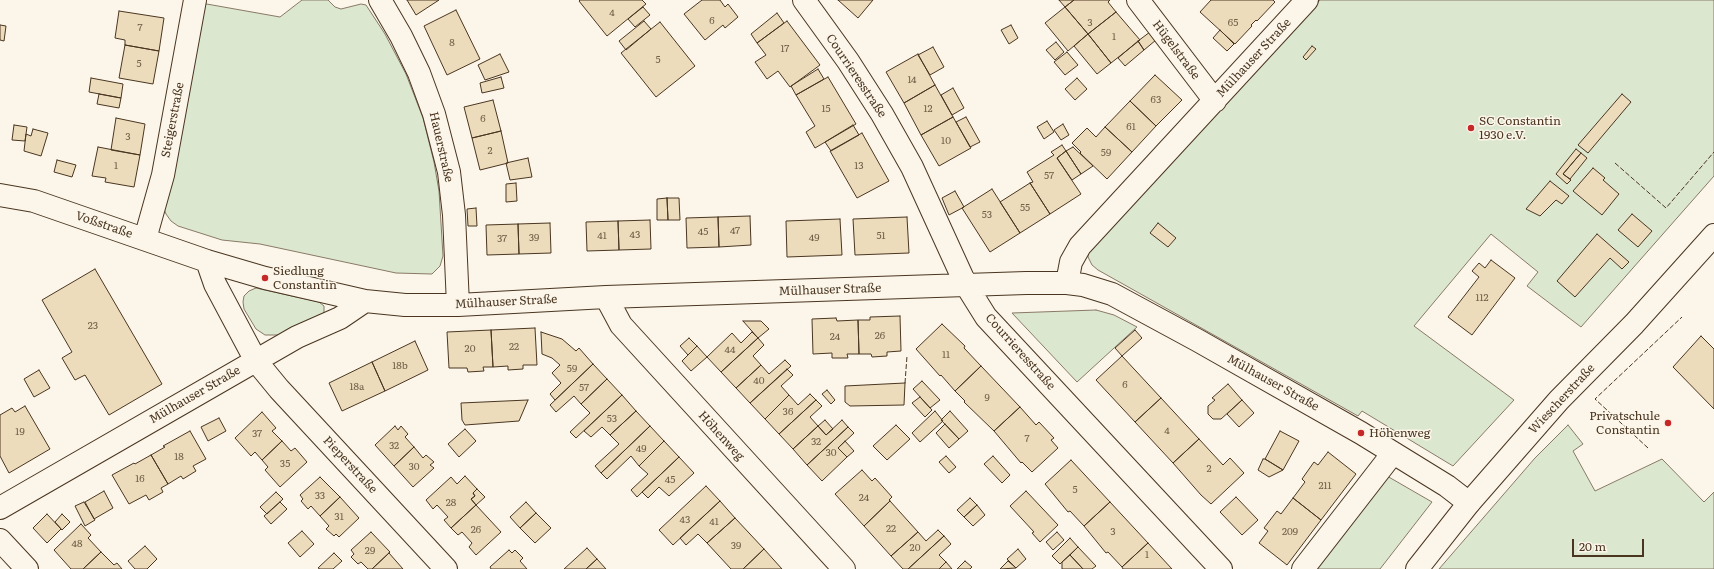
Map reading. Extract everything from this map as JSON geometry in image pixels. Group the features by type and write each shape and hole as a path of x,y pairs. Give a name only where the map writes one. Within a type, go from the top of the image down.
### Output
{"street":[{"name":"Steigerstraße","path":"145,239 163,175 195,0"},
{"name":"Hauerstraße","path":"380,0 402,36 419,73 434,114 449,172 454,215 458,305"},
{"name":"Courrieresstraße","path":"804,0 848,62 894,134 922,188 966,285 986,317 1221,569"},
{"name":"Hügelstraße","path":"1138,0 1215,101"},
{"name":"Mülhauser Straße","path":"1067,283 1071,262 1080,246 1307,0"},
{"name":"Voßstraße","path":"0,195 34,201 207,261 265,278 365,301"},
{"name":"Wiescherstraße","path":"1416,569 1469,503 1559,400 1634,324 1714,235"},
{"path":"207,261 215,284 256,361"},
{"name":"Mülhauser Straße","path":"0,508 297,337 340,318 365,301 405,305 458,305 606,297 1067,283 1083,285 1112,294 1137,307 1345,424 1393,453 1469,503"},
{"name":"Höhenweg","path":"606,297 621,325 844,569"},
{"name":"Pieperstraße","path":"256,361 279,389 446,569"},
{"path":"1303,569 1393,453"},
{"path":"0,540 27,569"}],"green space":[{"path":"302,0 328,0 335,7 341,9 361,4 366,5 385,34 406,74 423,118 434,162 439,191 443,256 440,266 432,274 396,273 260,244 222,240 178,226 171,221 166,214 164,209 201,3 280,17"},
{"name":"SC Constantin 1930 e.V.","path":"1320,0 1714,0 1714,176 1581,327 1527,286 1538,272 1491,234 1414,326 1514,400 1453,466 1362,411 1358,416 1098,270 1092,265 1088,257 1089,249"},
{"path":"256,288 319,302 324,306 324,312 323,314 279,335 265,335 256,329 244,309 244,296 249,291"},
{"path":"1096,310 1114,315 1137,327 1077,382 1012,313"},
{"path":"1568,425 1583,444 1573,451 1595,491 1662,459 1704,502 1714,492 1714,569 1439,569 1535,458"},
{"path":"1387,476 1432,502 1380,569 1315,569"}],"building":[{"path":"407,0 439,0 416,15"},
{"path":"642,0 646,4 607,36 579,1"},
{"path":"702,0 720,0 725,7 728,4 738,17 725,28 723,25 705,40 684,14"},
{"path":"838,0 873,0 858,18"},
{"path":"1059,0 1074,0 1065,7"},
{"path":"1074,0 1110,0 1108,2 1116,12 1088,34 1065,7"},
{"path":"1211,0 1273,0 1275,2 1257,21 1256,20 1251,25 1252,26 1235,44 1200,12"},
{"path":"643,7 650,15 635,27 628,19"},
{"path":"1065,7 1088,34 1068,51 1045,23"},
{"path":"456,10 480,59 447,75 424,26"},
{"path":"119,11 164,18 159,51 125,45 125,40 115,38"},
{"path":"1116,12 1140,40 1111,63 1088,34"},
{"path":"777,13 784,23 757,43 751,34"},
{"path":"644,21 651,29 626,50 619,41"},
{"path":"787,21 820,65 790,87 778,71 767,79 755,62 766,55 757,43"},
{"path":"660,22 695,66 656,97 621,53"},
{"path":"0,25 6,26 4,41 0,40"},
{"path":"1011,25 1018,38 1009,44 1001,30"},
{"path":"1220,30 1234,44 1227,51 1213,38"},
{"path":"1150,32 1156,40 1144,50 1138,41"},
{"path":"1088,34 1111,63 1097,74 1074,46"},
{"path":"1138,41 1144,50 1125,66 1118,58"},
{"path":"1056,42 1064,52 1055,60 1046,50"},
{"path":"125,45 159,51 153,84 119,78"},
{"path":"1312,46 1316,49 1306,60 1303,57"},
{"path":"933,47 944,67 930,75 918,55"},
{"path":"1067,52 1078,65 1065,75 1054,62"},
{"path":"500,54 509,72 485,80 478,65"},
{"path":"918,54 935,85 904,103 886,72"},
{"path":"818,69 824,79 796,95 791,86"},
{"path":"1155,75 1182,100 1156,126 1130,101"},
{"path":"501,77 504,88 482,93 480,83"},
{"path":"828,77 856,124 815,148 806,132 815,126 796,95"},
{"path":"91,78 123,84 121,98 89,92"},
{"path":"1077,78 1087,89 1075,100 1065,89"},
{"path":"935,85 953,117 921,135 904,103"},
{"path":"953,88 964,108 952,115 941,95"},
{"path":"99,94 121,98 119,108 97,104"},
{"path":"1622,94 1631,102 1588,153 1578,145"},
{"path":"493,100 501,131 472,138 464,107"},
{"path":"1130,101 1156,126 1132,152 1105,127"},
{"path":"953,117 971,148 939,166 921,135"},
{"path":"966,117 980,142 970,147 956,122"},
{"path":"116,118 145,124 140,155 111,150"},
{"path":"1047,121 1054,132 1044,139 1037,127"},
{"path":"1063,124 1069,135 1061,140 1054,130"},
{"path":"14,125 27,127 25,141 12,140"},
{"path":"853,125 859,135 831,151 825,142"},
{"path":"1105,127 1132,152 1107,179 1080,153 1081,152 1072,143 1087,128 1096,137"},
{"path":"33,129 48,133 41,156 24,151 26,134 31,136"},
{"path":"501,131 508,163 480,170 472,138"},
{"path":"862,133 889,181 857,198 830,151"},
{"path":"1062,145 1066,151 1057,158 1081,194 1050,214 1030,183 1033,182 1027,172 1054,155 1051,152"},
{"path":"98,147 140,155 134,187 105,182 106,178 92,176"},
{"path":"1073,147 1093,166 1081,174 1066,151"},
{"path":"1576,149 1581,153 1563,174 1571,180 1567,184 1556,174"},
{"path":"1066,151 1081,174 1072,180 1057,158"},
{"path":"1581,153 1587,158 1570,179 1563,174"},
{"path":"528,158 532,177 510,180 506,163"},
{"path":"57,160 76,165 72,177 54,172"},
{"path":"1593,168 1605,178 1603,180 1619,194 1602,215 1573,191"},
{"path":"1550,181 1569,196 1562,204 1556,200 1540,216 1526,209"},
{"path":"516,183 517,201 506,202 506,184"},
{"path":"1030,183 1050,214 1020,233 1000,202"},
{"path":"992,189 1020,233 990,252 962,208"},
{"path":"955,191 964,207 949,215 942,198"},
{"path":"667,198 668,220 657,220 657,199"},
{"path":"667,198 679,198 680,220 668,220"},
{"path":"476,208 477,226 468,226 467,209"},
{"path":"1632,214 1652,231 1638,247 1618,230"},
{"path":"750,216 751,245 719,247 718,217"},
{"path":"718,217 719,247 687,248 686,218"},
{"path":"907,217 909,253 855,255 853,219"},
{"path":"840,219 842,255 787,257 786,221"},
{"path":"650,220 651,249 619,250 618,221"},
{"path":"618,221 619,250 587,251 586,222"},
{"path":"550,223 551,253 519,254 518,224"},
{"path":"1158,223 1176,238 1168,247 1150,233"},
{"path":"518,224 519,254 487,255 486,225"},
{"path":"1597,234 1629,262 1622,269 1610,258 1575,297 1557,281"},
{"path":"1491,260 1515,278 1472,335 1448,317 1479,277 1472,271 1479,263 1485,268"},
{"path":"95,269 162,384 109,415 85,375 75,380 62,358 72,352 42,300"},
{"path":"900,316 901,351 887,352 887,356 872,357 871,354 859,354 858,320 870,320 870,317"},
{"path":"836,318 837,321 858,320 859,354 847,354 848,358 832,358 832,353 813,354 812,319"},
{"path":"743,321 761,321 769,329 758,338"},
{"path":"942,324 965,346 964,348 981,366 955,391 916,349"},
{"path":"535,328 537,365 523,365 523,369 508,370 508,366 493,367 491,330"},
{"path":"491,330 493,367 483,367 484,371 468,372 467,368 449,368 447,332"},
{"path":"1135,330 1142,338 1122,356 1115,348"},
{"path":"541,332 562,339 576,351 579,348 593,364 555,400 550,394 561,383 552,373 560,365 552,358 542,354"},
{"path":"752,332 758,338 721,372 707,357 732,333 741,343"},
{"path":"1701,336 1714,349 1714,409 1673,367"},
{"path":"689,338 697,346 688,355 680,346"},
{"path":"758,338 764,345 753,356 761,365 736,388 721,372"},
{"path":"415,341 428,370 385,391 372,362"},
{"path":"697,346 707,357 691,371 682,361"},
{"path":"1122,356 1161,398 1135,422 1096,380"},
{"path":"785,360 791,366 750,403 736,388 761,365 769,374"},
{"path":"372,362 385,391 342,411 329,383"},
{"path":"593,364 607,379 581,404 574,396 556,412 550,405"},
{"path":"981,366 1020,407 994,431 964,402 965,401 955,391"},
{"path":"787,369 793,375 781,386 789,395 765,419 750,403"},
{"path":"39,370 50,388 34,397 24,379"},
{"path":"607,379 622,395 576,438 570,432 590,413 581,404"},
{"path":"922,381 940,400 930,408 913,389"},
{"path":"905,383 904,405 850,406 845,402 845,386"},
{"path":"1228,384 1242,400 1221,419 1213,419 1208,414 1208,406 1215,400 1212,398"},
{"path":"827,390 835,400 831,404 822,394"},
{"path":"810,394 816,400 779,434 765,419 789,395 798,405"},
{"path":"622,395 636,411 610,435 602,427 591,437 584,431"},
{"path":"920,397 932,410 925,417 912,403"},
{"path":"1161,398 1199,439 1173,463 1135,422"},
{"path":"528,400 519,421 465,425 462,420 461,403"},
{"path":"816,400 822,406 810,417 818,426 793,449 779,434"},
{"path":"1242,400 1254,413 1239,427 1227,414"},
{"path":"25,406 50,449 9,473 0,456 0,415 12,408 15,412"},
{"path":"1020,407 1036,425 1039,422 1054,438 1051,440 1058,448 1032,472 1022,462 1021,463 994,431"},
{"path":"636,411 650,426 601,473 595,466 619,444 610,435"},
{"path":"935,411 943,421 920,442 912,433"},
{"path":"950,411 968,431 959,439 941,420"},
{"path":"262,412 276,428 272,431 282,441 262,460 255,452 251,456 235,438"},
{"path":"219,418 226,431 208,441 201,427"},
{"path":"825,420 833,429 826,435 818,426"},
{"path":"842,420 848,427 807,465 793,449 818,426 826,435"},
{"path":"945,424 959,439 949,448 936,433"},
{"path":"896,425 910,439 887,460 873,446"},
{"path":"395,426 398,430 401,426 408,434 405,437 414,447 394,466 375,445"},
{"path":"650,426 664,441 639,466 631,456 607,479 601,473"},
{"path":"848,427 854,433 838,448 847,457 822,481 807,465"},
{"path":"465,429 476,441 459,457 448,444"},
{"path":"190,431 206,459 193,466 196,471 183,479 181,476 168,484 151,455 165,447 163,446"},
{"path":"1280,431 1299,441 1283,470 1265,459"},
{"path":"1199,439 1223,465 1230,458 1244,473 1211,504 1201,495 1173,463"},
{"path":"282,441 291,451 295,448 307,462 280,487 265,470 268,467 262,460"},
{"path":"664,441 679,457 637,497 631,490 648,474 639,466"},
{"path":"845,441 854,451 847,457 838,448"},
{"path":"414,447 423,458 426,455 434,462 430,465 434,468 413,487 394,466"},
{"path":"1328,452 1356,474 1321,520 1293,498 1305,482 1302,479 1314,462 1318,465"},
{"path":"151,455 168,484 161,488 163,492 149,500 146,495 129,504 112,475"},
{"path":"946,456 956,467 949,473 939,462"},
{"path":"993,456 1010,475 1002,483 984,464"},
{"path":"679,457 694,473 669,496 659,487 648,498 642,492"},
{"path":"1263,459 1283,470 1269,477 1258,470"},
{"path":"1071,460 1110,502 1084,526 1070,511 1068,512 1045,484"},
{"path":"862,470 872,481 875,478 892,497 889,500 890,501 864,526 835,494"},
{"path":"465,476 477,489 473,493 475,496 471,499 476,505 451,528 444,520 448,517 437,505 433,509 426,500 451,477 457,484"},
{"path":"320,477 340,497 320,516 311,506 308,509 301,501 303,499 300,495"},
{"path":"706,486 720,501 673,545 659,530"},
{"path":"477,489 485,497 476,505 471,499 475,496 473,493"},
{"path":"104,491 113,508 94,519 85,502"},
{"path":"1026,491 1058,525 1040,542 1032,533 1034,532 1010,506"},
{"path":"276,492 283,499 267,514 260,507"},
{"path":"340,497 359,518 339,537 336,534 334,536 326,529 329,526 320,516"},
{"path":"1236,497 1258,520 1242,535 1220,512"},
{"path":"970,498 977,505 964,517 957,510"},
{"path":"1293,498 1321,520 1287,565 1259,543 1268,531 1264,528 1277,511 1281,514"},
{"path":"720,501 735,518 707,543 698,534 686,545 680,538"},
{"path":"890,501 918,532 891,556 864,526"},
{"path":"84,502 95,520 85,526 75,506"},
{"path":"280,502 287,509 271,524 264,516"},
{"path":"526,502 536,513 520,528 510,517"},
{"path":"1110,502 1148,543 1122,567 1108,552 1106,553 1084,526"},
{"path":"476,505 501,532 476,555 469,547 472,543 462,532 458,535 451,528"},
{"path":"977,505 985,515 973,526 964,517"},
{"path":"536,513 551,528 535,543 520,528"},
{"path":"47,514 61,529 47,543 33,528"},
{"path":"62,514 70,522 62,530 55,522"},
{"path":"735,518 764,549 743,569 731,569 707,543"},
{"path":"81,524 91,535 88,538 101,552 83,569 71,569 54,550"},
{"path":"938,530 944,536 908,569 903,569 891,556 918,532 926,541"},
{"path":"302,531 314,544 300,557 288,543"},
{"path":"371,532 390,552 372,569 368,569 361,562 358,564 351,557 354,554 351,550"},
{"path":"1057,532 1064,540 1053,550 1046,542"},
{"path":"944,536 951,544 939,555 946,562 939,569 908,569"},
{"path":"1070,538 1078,547 1060,564 1052,556"},
{"path":"1148,543 1172,569 1123,569 1122,567"},
{"path":"145,546 157,559 147,569 135,569 128,561"},
{"path":"1078,547 1096,566 1092,569 1083,569 1070,555"},
{"path":"587,548 597,559 586,569 564,569"},
{"path":"764,549 782,569 743,569"},
{"path":"1018,549 1026,559 1016,568 1007,559"},
{"path":"509,550 512,553 515,550 523,558 520,561 527,569 491,569 490,567"},
{"path":"101,552 114,565 117,563 122,569 83,569"},
{"path":"334,553 342,561 333,569 318,568"},
{"path":"389,553 403,569 372,569"},
{"path":"1070,555 1083,569 1062,569 1062,562"},
{"path":"597,559 606,569 586,569"},
{"path":"965,561 972,567 970,569 957,569"},
{"path":"1008,561 1016,568 1000,569"},
{"path":"946,562 952,569 939,569"}],"fence":[{"path":"1615,163 1666,208 1714,152"},
{"path":"1648,448 1595,399 1682,317"},
{"path":"905,383 907,356"}],"place":[{"name":"SC Constantin 1930 e.V.","path":"1471,128"},
{"name":"Siedlung Constantin","path":"265,278"},
{"name":"Privatschule Constantin","path":"1668,423"},
{"name":"Höhenweg","path":"1361,433"}]}
